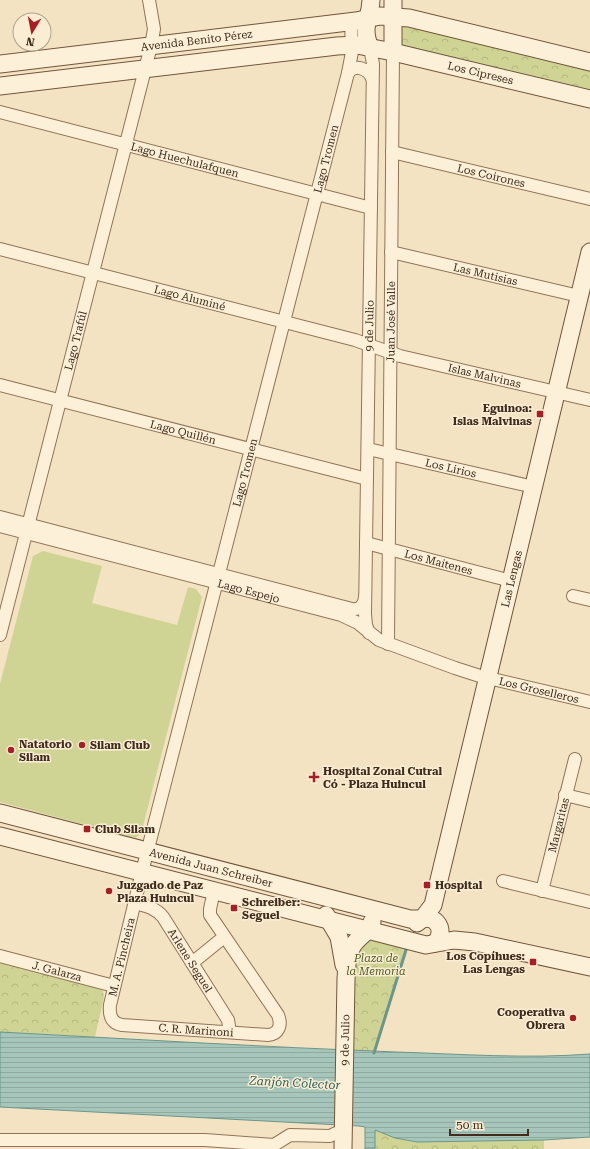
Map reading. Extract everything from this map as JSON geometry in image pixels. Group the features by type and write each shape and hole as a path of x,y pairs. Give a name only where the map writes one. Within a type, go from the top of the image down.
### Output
{"main road":[{"name":"9 de Julio","path":"370,48 366,34 366,25 369,18 371,0"},
{"name":"Avenida Benito Pérez","path":"0,64 351,22 380,16 393,8"},
{"name":"Juan José Valle","path":"393,8 393,52"},
{"path":"393,8 409,18 590,62"},
{"name":"Avenida Benito Pérez","path":"0,86 338,46 352,45 370,48"},
{"name":"Los Cipreses","path":"370,48 393,52 590,99"},
{"name":"Las Lengas","path":"429,921 590,252"},
{"name":"Avenida Juan Schreiber","path":"0,813 341,902 410,919 429,921"},
{"name":"Avenida Juan Schreiber","path":"0,836 368,930 429,943"},
{"path":"328,920 326,911 328,905 332,902 341,902"},
{"path":"363,907 371,916 371,924 368,930"},
{"name":"9 de Julio","path":"328,920 337,933 340,942 346,979"},
{"path":"429,921 440,929 438,940 429,943"},
{"path":"488,944 454,940 429,943 416,940 413,932 415,924 429,921 448,930 488,944 590,968"},
{"name":"9 de Julio","path":"343,1138 346,979 350,950 354,943 368,930"}],"street":[{"name":"Lago Trafúl","path":"0,635 151,46 154,29 149,0"},
{"name":"Lago Tromen","path":"142,872 352,59 351,22"},
{"name":"9 de Julio","path":"369,634 366,619 368,449 379,349 371,208 372,58 370,48"},
{"name":"Juan José Valle","path":"388,644 390,454 379,349 391,252 393,52"},
{"path":"348,73 354,68 364,69 369,71 372,78"},
{"name":"Lago Huechulafquen","path":"0,112 371,208"},
{"name":"Los Coirones","path":"392,152 590,198"},
{"name":"Lago Aluminé","path":"0,249 284,322 379,349"},
{"name":"Las Mutisias","path":"391,252 579,296"},
{"name":"Islas Malvinas","path":"379,349 590,400"},
{"name":"Lago Quillén","path":"0,384 367,479"},
{"name":"Los Lirios","path":"368,449 534,487"},
{"name":"Lago Espejo","path":"0,517 27,529"},
{"name":"Lago Espejo","path":"0,526 27,529 218,579 341,615 358,623 369,634 388,644 463,671 488,678"},
{"name":"Los Maitenes","path":"366,543 511,581"},
{"name":"Lago Espejo","path":"218,579 352,609 357,609 361,606 364,602 366,594"},
{"path":"573,596 590,600"},
{"name":"Los Groselleros","path":"488,678 590,702"},
{"name":"Margaritas","path":"542,891 575,758"},
{"path":"566,795 590,802"},
{"name":"M. A. Pincheira","path":"111,1019 109,1010 114,986 142,872"},
{"path":"503,882 590,902"},
{"path":"192,963 224,937 209,913 214,891"},
{"name":"Arlene Seguel","path":"135,903 151,908 161,914 228,1020 230,1032"},
{"name":"C. R. Marinoni","path":"111,1019 122,1025 270,1035 276,1033 280,1022 278,1016 224,937"},
{"name":"J. Galarza","path":"0,956 114,986"},
{"path":"0,1140 205,1140 276,1145 285,1143 292,1135 330,1136 336,1133 343,1138"}],"green space":[{"path":"400,24 590,67 590,93 401,47"},
{"path":"43,551 102,566 92,603 177,625 188,587 196,589 202,597 141,834 135,838 0,802 0,684 33,556"},
{"name":"Plaza de la Memoria","path":"369,939 406,947 375,1051 352,1050 353,959"},
{"path":"0,961 101,988 104,997 95,1037 0,1032"},
{"path":"375,1130 395,1138 410,1141 544,1140 544,1149 375,1149"}],"water":[{"name":"Zanjón Colector","path":"0,1032 297,1048 469,1055 542,1056 590,1054 590,1137 544,1140 417,1142 395,1138 375,1130 375,1149 365,1149 365,1127 359,1126 0,1107"}],"waterway":[{"path":"374,1053 406,950"}],"place":[{"name":"Eguinoa: Islas Malvinas","path":"540,414"},
{"name":"Silam Club","path":"82,745"},
{"name":"Natatorio Silam","path":"11,750"},
{"name":"Hospital Zonal Cutral Có - Plaza Huincul","path":"314,777"},
{"name":"Club Silam","path":"87,829"},
{"name":"Hospital","path":"427,885"},
{"name":"Juzgado de Paz Plaza Huincul","path":"109,891"},
{"name":"Schreiber: Seguel","path":"234,908"},
{"name":"Los Copíhues: Las Lengas","path":"533,962"},
{"name":"Cooperativa Obrera","path":"573,1018"}]}
